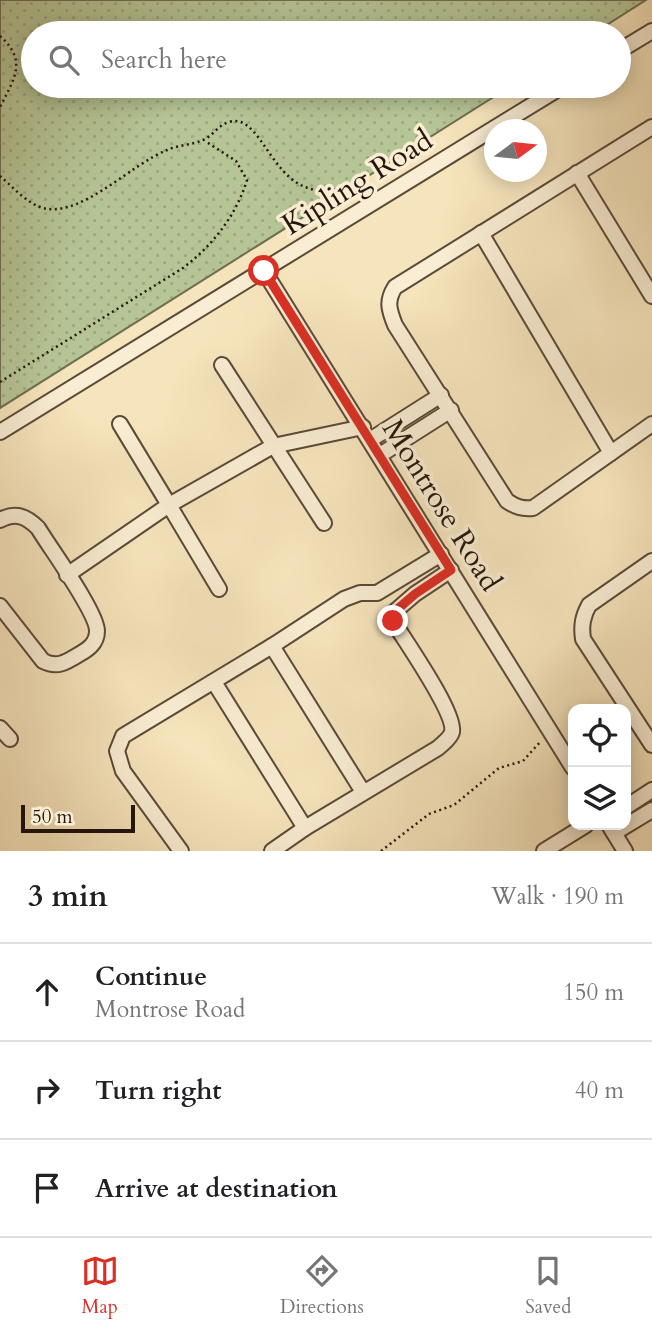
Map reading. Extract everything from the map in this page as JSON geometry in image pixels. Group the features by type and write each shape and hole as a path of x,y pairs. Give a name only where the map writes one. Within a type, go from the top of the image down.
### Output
{"street":[{"path":"631,43 652,30"},
{"name":"Kipling Road","path":"0,432 544,98"},
{"path":"652,127 394,287 388,300 395,325 507,501 523,509 533,508 652,424"},
{"path":"577,173 652,296"},
{"path":"481,233 611,453"},
{"name":"Montrose Road","path":"264,271 572,767"},
{"path":"222,365 324,523"},
{"path":"67,575 169,505 273,446 367,434 441,395"},
{"path":"380,455 451,410"},
{"path":"120,424 219,589"},
{"path":"0,520 20,515 38,528 89,611 97,631 90,648 62,665 51,665 43,661 0,606"},
{"path":"181,851 126,776 118,760 117,751 123,736 344,600 360,593 377,593 441,554"},
{"path":"651,743 583,639 582,628 589,605 652,561"},
{"path":"272,851 363,792 438,748 449,738 452,731 445,706 393,621 393,613 415,594 451,570"},
{"path":"272,646 363,792"},
{"path":"214,682 305,828"},
{"path":"631,804 652,790"},
{"path":"631,820 652,810"},
{"path":"544,851 578,830"},
{"path":"613,830 625,851"}],"path":[{"path":"0,36 12,47 17,59 13,80 0,107"},
{"path":"0,176 31,202 46,209 55,209 82,202 166,150 204,140 221,125 238,121 244,122 282,171 303,187 313,191 352,183"},
{"path":"0,382 140,296 206,250 244,192 247,180 236,161 204,140"},
{"path":"381,851 429,814 454,805 499,768 523,761 551,731"}],"green space":[{"path":"0,0 646,0 613,21 21,21 21,98 492,98 0,408"}],"route":[{"path":"264,271 451,570 415,594 393,613 393,621"}]}
